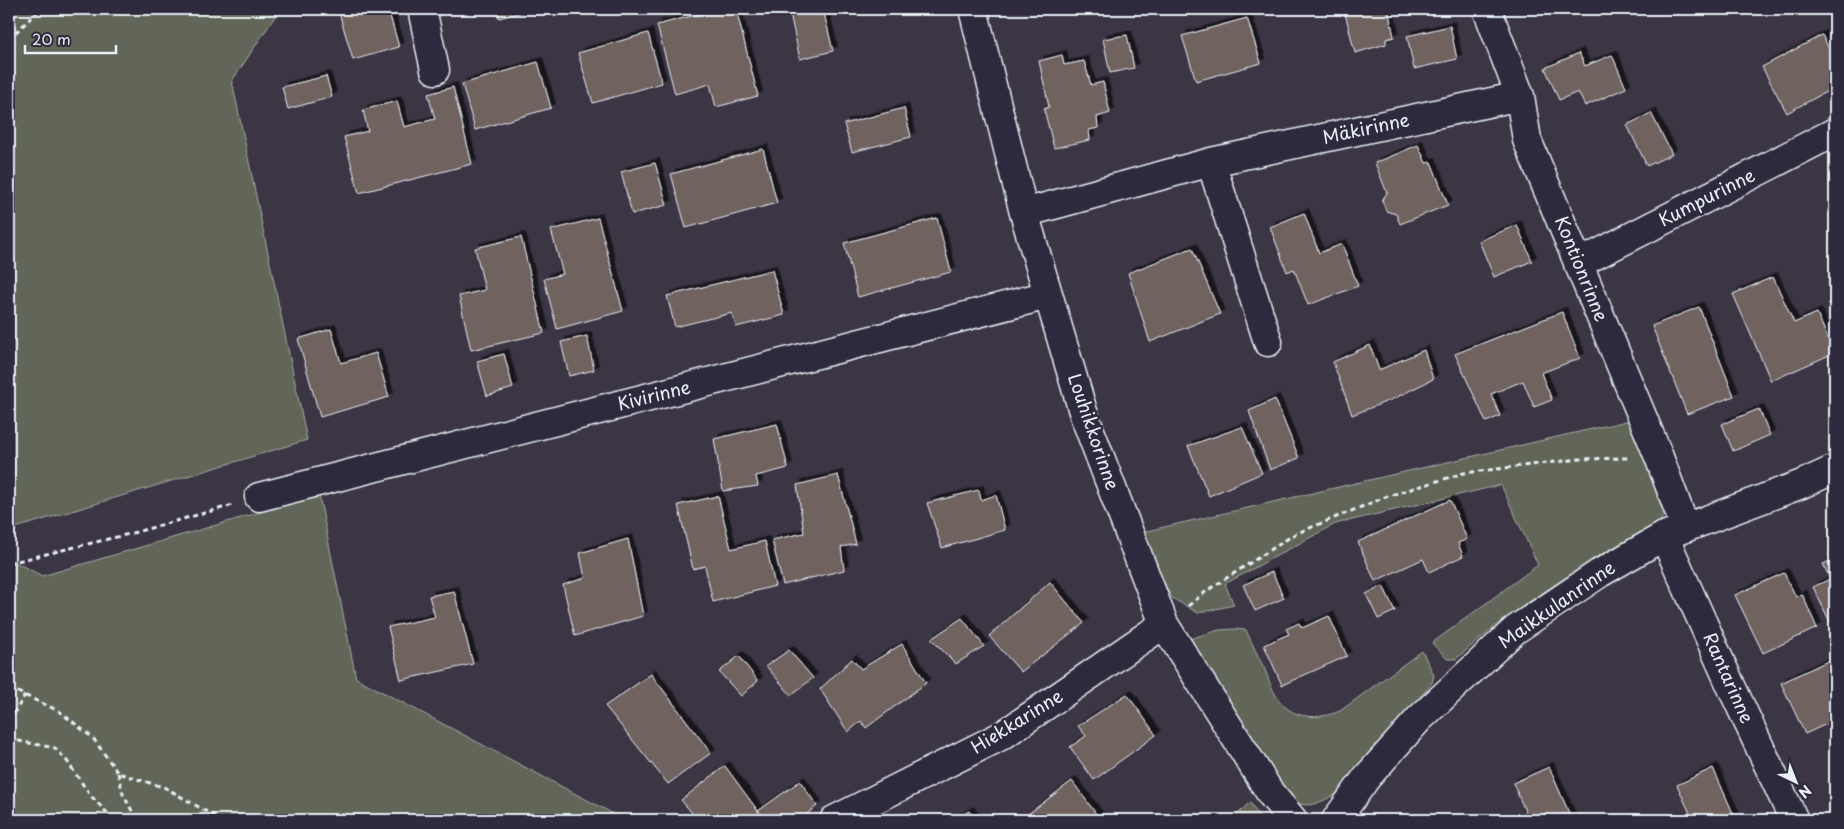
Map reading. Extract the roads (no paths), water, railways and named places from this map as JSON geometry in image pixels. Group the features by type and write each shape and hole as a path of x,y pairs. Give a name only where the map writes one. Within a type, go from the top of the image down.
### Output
{"street":[{"path":"422,9 435,70"},
{"name":"Louhikkorinne","path":"973,9 1024,214 1084,416 1164,624 1271,794 1293,820"},
{"name":"Kontionrinne","path":"1487,9 1520,96 1527,140 1659,457 1675,531"},
{"name":"Mäkirinne","path":"1024,214 1211,162 1520,96"},
{"name":"Kumpurinne","path":"1578,264 1835,132"},
{"path":"1211,162 1268,342"},
{"name":"Kivirinne","path":"260,497 1048,295"},
{"name":"Maikkulanrinne","path":"1336,820 1367,778 1419,719 1515,630 1600,573 1675,531 1802,484 1835,469"},
{"name":"Rantarinne","path":"1675,531 1732,688 1794,820"},
{"name":"Hiekkarinne","path":"834,820 1003,736 1164,624"}]}
